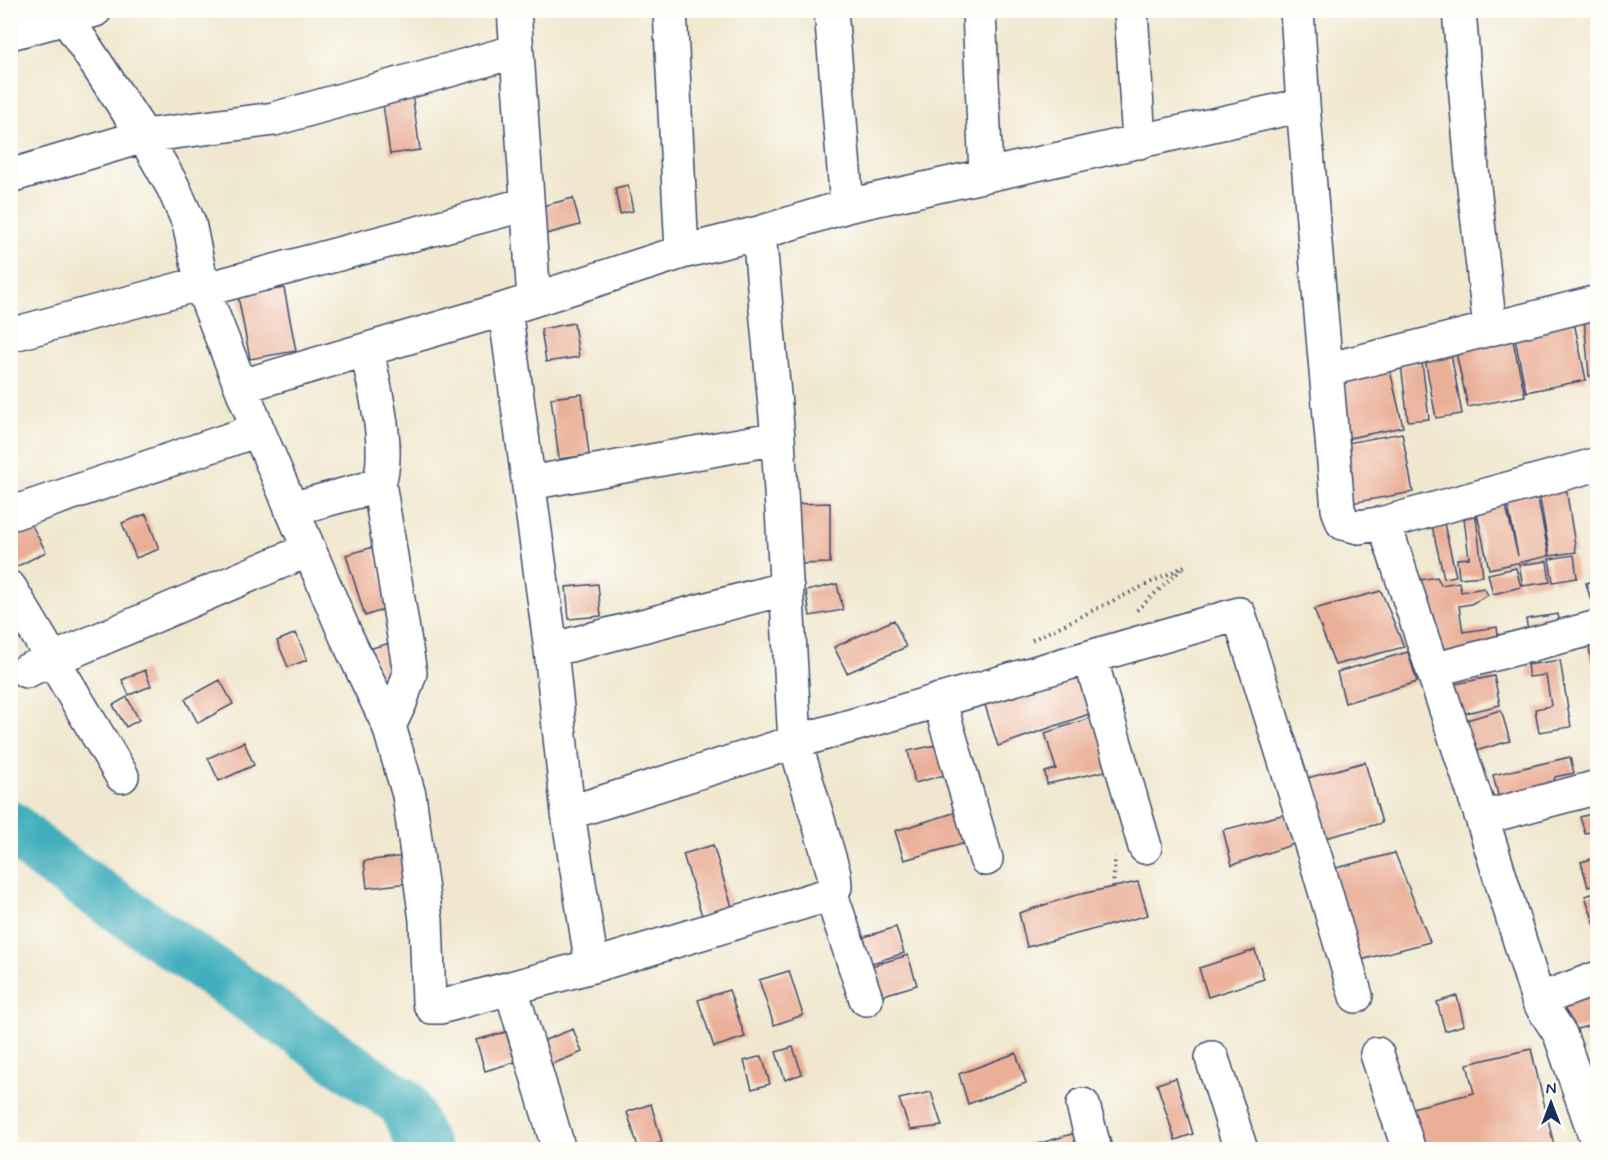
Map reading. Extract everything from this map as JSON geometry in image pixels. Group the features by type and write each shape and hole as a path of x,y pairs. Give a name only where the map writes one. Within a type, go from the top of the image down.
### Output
{"street":[{"path":"514,10 527,204 520,304 530,483 568,813 592,966"},
{"path":"670,10 682,252"},
{"path":"831,10 847,206"},
{"path":"979,10 986,175"},
{"path":"1131,10 1139,142"},
{"path":"1297,10 1338,509 1343,523 1359,527 1383,523 1598,465"},
{"path":"1459,10 1472,169 1490,329"},
{"path":"10,33 74,13 173,187 189,223 203,286 258,430 308,550 389,726 410,795 426,920 429,1002 432,1007 440,1007 592,966 831,894 835,887 834,874 795,742 778,438 759,233"},
{"path":"10,176 144,136 274,119 517,51"},
{"path":"242,386 520,304 682,252 759,233 847,206 1303,105"},
{"path":"10,335 527,204"},
{"path":"1326,370 1598,302"},
{"path":"368,350 380,418 384,470 379,483 410,673 389,726"},
{"path":"10,513 258,430"},
{"path":"530,483 778,438"},
{"path":"291,509 366,489 379,483"},
{"path":"1383,523 1482,818 1538,1000 1560,1034 1598,1144"},
{"path":"40,665 308,550"},
{"path":"10,588 40,665 122,776"},
{"path":"551,650 787,588"},
{"path":"568,813 795,742 1239,614 1317,860 1356,996"},
{"path":"1433,670 1598,627"},
{"path":"1090,657 1145,847"},
{"path":"939,700 986,859"},
{"path":"1482,818 1598,788"},
{"path":"831,894 866,999"},
{"path":"1538,1000 1598,978"},
{"path":"511,988 559,1149"},
{"path":"1377,1054 1409,1149"},
{"path":"1212,1058 1241,1149"},
{"path":"1083,1105 1095,1149"}],"path":[{"path":"1023,644 1185,566 1135,612"}],"building":[{"path":"411,86 420,150 390,154 381,90"},
{"path":"628,185 633,211 620,214 615,188"},
{"path":"573,198 580,225 546,234 539,207"},
{"path":"284,288 296,351 250,359 238,296"},
{"path":"1598,317 1598,376 1589,376 1584,319"},
{"path":"1574,322 1586,380 1526,392 1514,334"},
{"path":"574,323 579,357 546,362 541,329"},
{"path":"1512,336 1525,396 1468,407 1455,348"},
{"path":"1451,354 1462,414 1436,418 1425,359"},
{"path":"1422,362 1429,419 1408,421 1401,365"},
{"path":"1390,370 1403,427 1349,438 1336,382"},
{"path":"582,394 589,455 559,459 551,398"},
{"path":"1402,433 1413,492 1352,503 1341,444"},
{"path":"1566,488 1576,552 1550,556 1539,493"},
{"path":"1537,494 1549,556 1489,569 1476,509 1505,502 1518,556 1507,500"},
{"path":"830,503 830,563 799,564 798,504"},
{"path":"1475,509 1483,576 1459,578 1457,559 1469,558 1463,510"},
{"path":"146,514 159,549 136,558 122,523"},
{"path":"1443,519 1456,576 1444,578 1431,522"},
{"path":"30,522 46,552 10,570 10,531"},
{"path":"373,547 391,607 365,616 346,555"},
{"path":"1574,555 1577,578 1553,582 1549,559"},
{"path":"1547,561 1550,582 1523,586 1519,565"},
{"path":"1516,568 1521,587 1493,594 1488,574"},
{"path":"1437,577 1441,585 1459,582 1461,592 1484,588 1488,595 1471,604 1459,606 1463,632 1497,627 1500,651 1431,662 1420,580"},
{"path":"1598,580 1598,599 1591,601 1586,583"},
{"path":"598,584 601,616 569,619 566,587"},
{"path":"837,584 843,610 810,616 806,591"},
{"path":"1381,591 1404,647 1335,665 1314,609"},
{"path":"1558,614 1560,626 1528,631 1526,619"},
{"path":"894,620 906,647 847,673 834,647"},
{"path":"296,633 307,660 288,667 277,641"},
{"path":"394,642 405,682 383,687 372,648"},
{"path":"1598,645 1598,660 1591,661 1589,646"},
{"path":"1408,652 1417,682 1345,703 1337,672"},
{"path":"1560,660 1571,727 1539,732 1535,709 1551,706 1546,675 1529,677 1527,665"},
{"path":"145,670 151,686 129,695 122,680"},
{"path":"1081,672 1095,712 998,746 984,702"},
{"path":"1494,676 1500,705 1458,715 1451,685"},
{"path":"220,680 233,704 198,723 185,699"},
{"path":"127,697 139,720 126,727 113,705"},
{"path":"1501,710 1510,741 1472,752 1463,721"},
{"path":"1096,716 1110,770 1047,784 1045,772 1056,769 1045,733"},
{"path":"244,742 254,765 219,781 208,758"},
{"path":"941,744 948,774 915,783 908,751"},
{"path":"1570,757 1574,773 1555,777 1551,791 1500,803 1493,775"},
{"path":"1365,762 1382,823 1321,839 1304,779"},
{"path":"957,812 973,841 904,860 895,831"},
{"path":"1598,812 1598,830 1585,833 1580,817"},
{"path":"1286,814 1297,843 1232,865 1223,830"},
{"path":"713,845 733,910 703,919 683,854"},
{"path":"1395,853 1430,942 1357,961 1332,869"},
{"path":"405,856 409,883 367,888 364,861"},
{"path":"1598,857 1598,884 1588,887 1581,862"},
{"path":"1138,882 1148,915 1027,947 1019,913 1076,895"},
{"path":"1598,892 1598,931 1597,931 1585,896"},
{"path":"896,927 904,953 869,964 861,938"},
{"path":"1255,950 1264,979 1208,997 1199,968"},
{"path":"908,955 917,985 877,997 868,967"},
{"path":"789,971 803,1015 774,1025 759,980"},
{"path":"729,990 745,1037 714,1047 698,1000"},
{"path":"1598,991 1598,1023 1560,1034 1558,1003"},
{"path":"1457,996 1464,1025 1445,1031 1437,1002"},
{"path":"573,1029 582,1052 550,1065 540,1042"},
{"path":"506,1032 515,1062 485,1071 476,1040"},
{"path":"793,1047 802,1074 785,1080 776,1052"},
{"path":"1531,1049 1555,1149 1417,1149 1408,1109 1474,1093 1467,1064"},
{"path":"1016,1053 1026,1083 968,1104 959,1074"},
{"path":"762,1056 770,1084 752,1089 744,1061"},
{"path":"1176,1078 1193,1134 1175,1140 1157,1084"},
{"path":"931,1092 942,1126 910,1130 899,1099"},
{"path":"651,1104 662,1142 639,1150 627,1112"},
{"path":"1082,1131 1087,1149 1021,1149"}],"waterway":[{"path":"10,826 47,858 403,1103 425,1150"}]}
